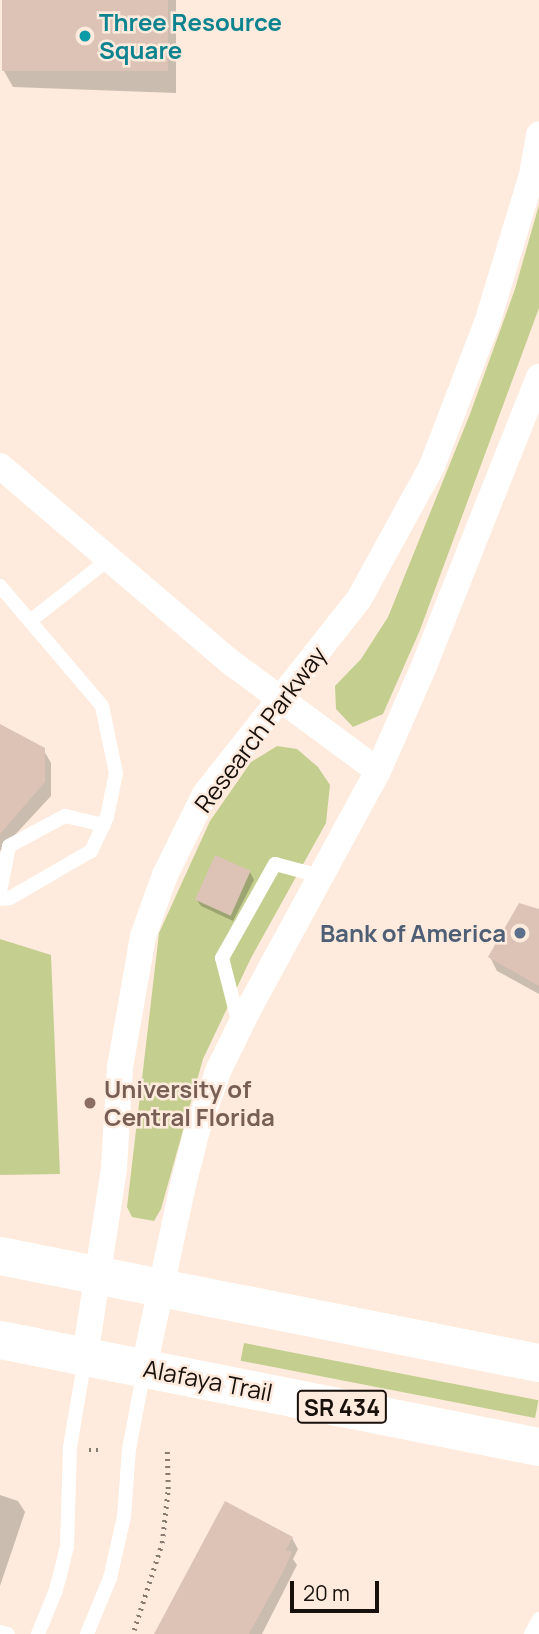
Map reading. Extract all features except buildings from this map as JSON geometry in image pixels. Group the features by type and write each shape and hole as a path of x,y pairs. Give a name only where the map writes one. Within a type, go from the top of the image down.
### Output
{"main road":[{"path":"0,1256 539,1363"},
{"name":"Alafaya Trail","path":"0,1340 539,1447"}],"street":[{"name":"Research Parkway","path":"85,1356 114,1168 120,1067 142,936 165,875 205,794 359,599 432,466 487,323 533,175 539,135"},
{"path":"145,1368 197,1130 219,1069 239,1027 378,771 425,666 539,377"},
{"path":"0,466 279,700 378,771"}],"lane":[{"path":"30,621 109,559"},
{"path":"0,586 102,706 116,774 104,824 91,851 10,898 0,899"},
{"path":"0,892 9,846 65,816 104,824"},
{"path":"239,1027 222,958 275,864 320,876"},
{"path":"38,1634 56,1590 67,1547 70,1447 85,1356"},
{"path":"88,1634 113,1566 124,1517 129,1449 145,1368"},
{"path":"531,1634 539,1619"},
{"path":"0,1632 8,1634"}],"path":[{"path":"134,1630 162,1543 168,1489 167,1448"}],"green space":[{"path":"539,205 539,308 420,630 383,714 353,727 336,709 335,686 361,659 388,617 470,414 515,289"},
{"path":"277,746 297,749 318,767 330,785 326,823 251,958 203,1059 161,1209 154,1221 132,1217 127,1207 159,933 210,821 251,762"},
{"path":"0,939 51,955 60,1174 0,1175"},
{"path":"244,1343 538,1400 535,1418 241,1361"}],"place":[{"name":"Three Resource Square","path":"85,36"},
{"name":"Bank of America","path":"520,933"},
{"name":"University of Central Florida","path":"90,1103"}]}
